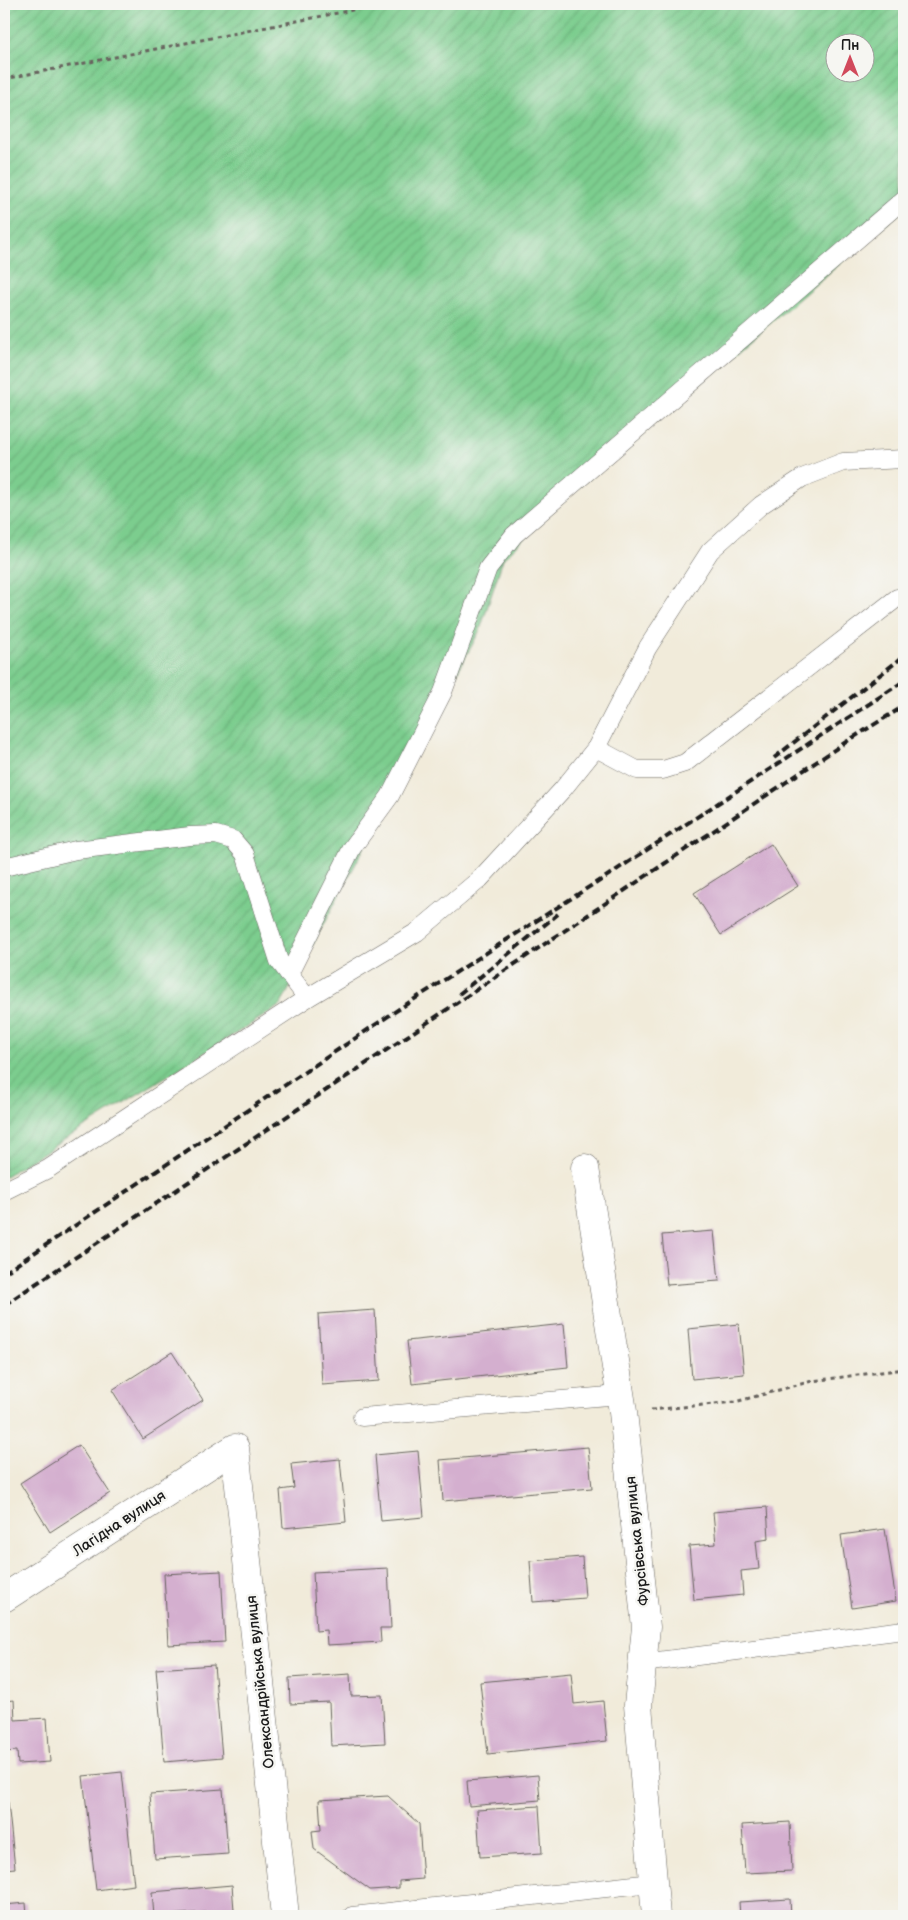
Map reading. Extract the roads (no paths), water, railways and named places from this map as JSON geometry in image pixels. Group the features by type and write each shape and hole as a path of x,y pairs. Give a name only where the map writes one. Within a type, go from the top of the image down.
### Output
{"street":[{"name":"Фурсівська вулиця","path":"585,1168 622,1404 646,1628 638,1705 656,1916"},
{"name":"Лагідна вулиця","path":"4,1598 235,1448"},
{"name":"Олександрійська вулиця","path":"235,1448 284,1916"}],"lane":[{"path":"289,974 352,848 390,796 442,692 488,568 514,535 904,199"},
{"path":"4,1191 48,1169 307,998 417,932 480,879 563,789 596,748 648,647 710,552 761,505 802,478 843,462 904,458"},
{"path":"596,748 637,770 663,770 685,763 897,598"},
{"path":"4,867 76,850 190,836 216,835 233,840 245,854 279,961 307,998"},
{"path":"362,1417 622,1404"},
{"path":"642,1663 904,1630"},
{"path":"352,1916 652,1884"}],"railway":[{"path":"774,758 904,656"},
{"path":"595,884 904,681"},
{"path":"4,1305 846,742 904,706"},
{"path":"4,1273 399,1009 600,880"},
{"path":"459,994 558,914"}]}
